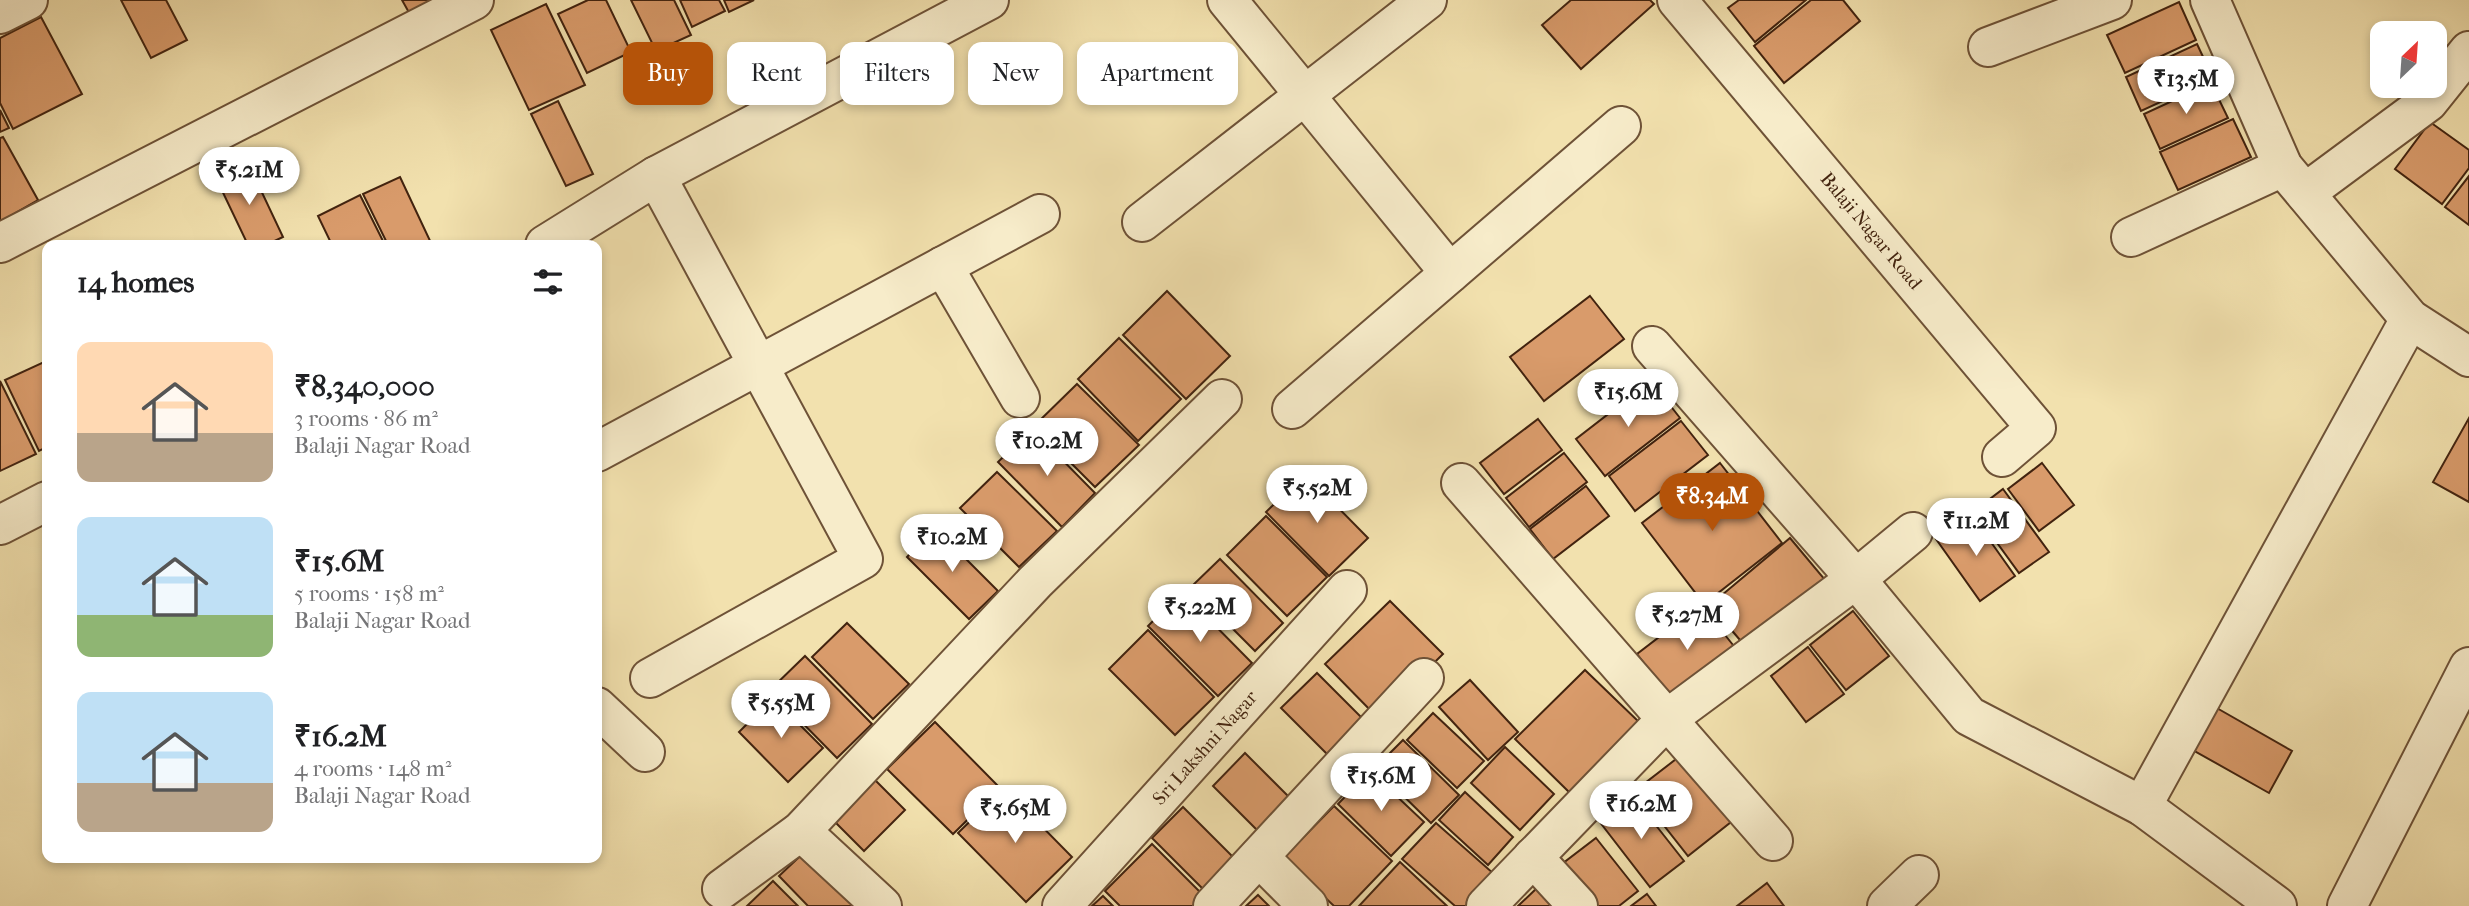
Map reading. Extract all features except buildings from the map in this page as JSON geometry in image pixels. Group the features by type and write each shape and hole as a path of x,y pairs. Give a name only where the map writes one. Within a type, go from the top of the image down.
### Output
{"street":[{"path":"0,14 28,0"},
{"path":"0,243 474,0"},
{"path":"553,240 656,176 989,0"},
{"path":"1227,0 1450,273"},
{"path":"1142,222 1427,0"},
{"name":"Balaji Nagar Road","path":"1677,0 2036,428 2002,457"},
{"path":"1988,47 2112,0"},
{"path":"2210,0 2294,180 2410,319 2469,357"},
{"path":"2131,237 2294,180 2428,102 2469,51"},
{"path":"1292,409 1621,127"},
{"path":"650,678 863,559 656,176"},
{"path":"602,449 1041,214"},
{"path":"943,266 1020,398"},
{"path":"2142,806 2410,319"},
{"path":"1652,346 1856,579 1969,716 2142,806 2277,906"},
{"path":"722,889 802,831 1035,582 1222,399"},
{"path":"1461,483 1773,841"},
{"path":"0,525 42,504"},
{"path":"1486,906 1667,719 1856,579 1913,532"},
{"name":"Sri Lakshni Nagar","path":"1062,906 1347,590"},
{"path":"2347,906 2469,667"},
{"path":"1213,906 1424,678"},
{"path":"602,712 645,752"},
{"path":"802,831 881,906"},
{"path":"1259,857 1308,906"},
{"path":"1533,857 1578,906"},
{"path":"1887,906 1919,875"}]}
